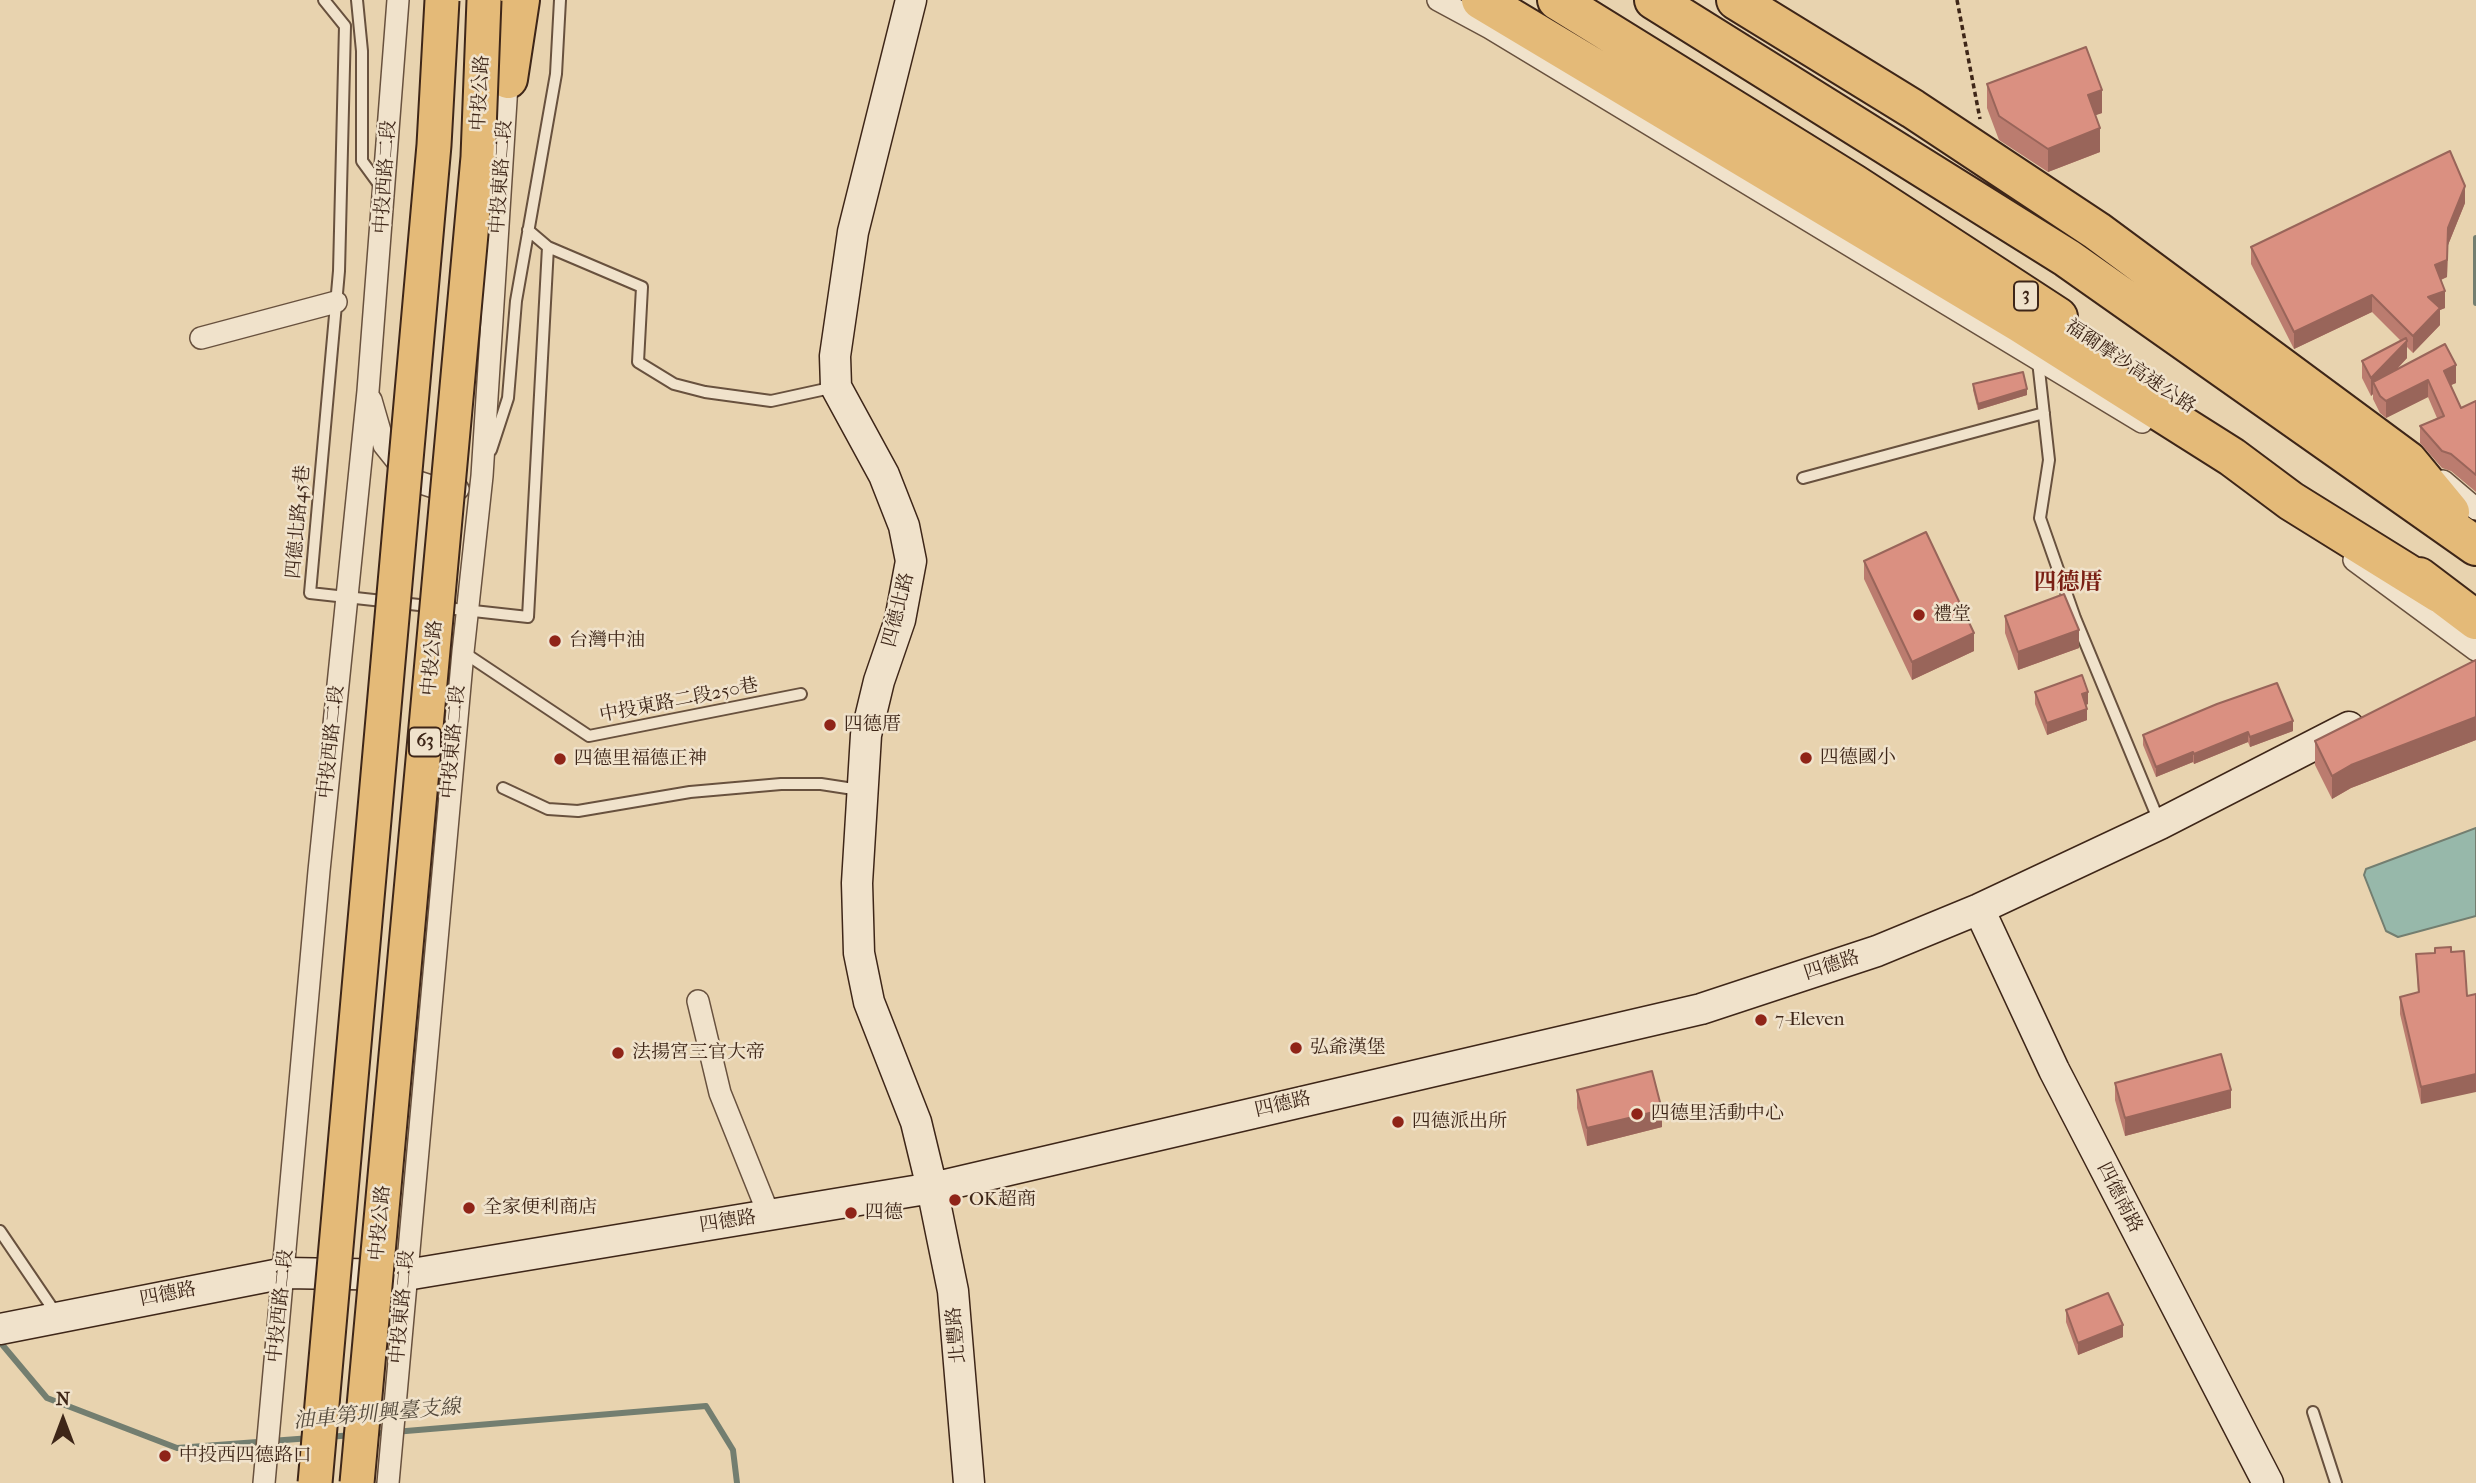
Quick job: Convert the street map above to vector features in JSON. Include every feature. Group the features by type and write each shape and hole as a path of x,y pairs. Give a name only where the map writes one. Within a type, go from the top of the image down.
{"highway":[{"path":"508,79 520,0"},
{"path":"1481,0 2020,323 2232,457 2291,501 2439,593"},
{"name":"福爾摩沙高速公路","path":"1557,0 1854,184 2033,300 2243,444 2476,620"},
{"path":"1654,0 2067,258 2476,545"},
{"path":"1736,0 1913,109 2097,231 2408,461 2476,545"}],"main road":[{"name":"63","path":"315,1483 434,145 442,0"},
{"name":"中投公路","path":"358,1483 478,157 484,0"},
{"name":"四德北路","path":"911,0 853,232 835,356 836,387 884,475 904,526 911,561 900,620 879,681 866,735 858,883 859,953 869,1002 916,1122 932,1188"},
{"name":"四德路","path":"12,1326 57,1315 285,1273 406,1275 932,1188 1701,1009 1877,951 1979,909 2161,824 2379,711"},
{"name":"四德南路","path":"1979,909 2054,1070 2268,1483"},
{"name":"北豐路","path":"932,1188 953,1291 969,1483"}],"street":[{"name":"中投西路二段","path":"264,1483 285,1273 319,871 386,193 398,0"},
{"name":"中投東路二段","path":"388,1483 467,608 482,476 508,79 507,0"},
{"path":"1438,0 1490,28 2278,505 2476,650"},
{"path":"1755,0 1983,138 2408,451 2476,509"},
{"path":"201,338 336,302"},
{"path":"368,391 384,444 412,480 446,491 468,488 482,476"},
{"path":"698,1001 720,1093 769,1215"}],"lane":[{"name":"四德北路45巷","path":"324,0 345,26 336,302 310,593 467,608 528,617 548,247"},
{"path":"358,0 362,51 362,162 386,193"},
{"path":"482,476 508,398 516,301 556,74 560,0"},
{"path":"528,230 548,247 642,287 638,362 674,384 705,392 771,401 836,387"},
{"path":"2038,359 2049,460 2040,518 2075,618 2161,824"},
{"path":"1803,478 2044,413"},
{"name":"中投東路二段250巷","path":"463,652 589,736 801,694"},
{"path":"503,788 548,809 578,811 690,792 781,785 821,784 862,790"},
{"path":"0,1231 57,1315"},
{"path":"2314,1412 2336,1483"}],"path":[{"path":"1957,0 1983,138"}],"shaded area":[{"path":"2476,828 2476,916 2398,937 2386,931 2364,875 2366,869"}],"building":[{"path":"2086,47 2102,90 2088,95 2100,128 2048,149 1999,116 1987,84"},
{"path":"2450,151 2465,186 2448,228 2447,260 2435,265 2445,291 2428,297 2440,308 2413,336 2372,295 2294,332 2251,247"},
{"path":"2406,338 2407,341 2371,378 2362,361"},
{"path":"2445,344 2456,365 2444,371 2461,408 2476,401 2476,475 2451,454 2442,451 2420,426 2444,416 2428,380 2386,401 2380,396 2373,382"},
{"path":"2023,372 2027,389 1978,404 1973,384"},
{"name":"禮堂","path":"1926,532 1974,633 1912,662 1864,561"},
{"path":"2064,594 2079,630 2018,652 2005,616"},
{"path":"2476,660 2476,717 2351,765 2332,776 2315,741"},
{"path":"2082,675 2088,692 2082,694 2087,709 2047,723 2035,692"},
{"path":"2277,683 2293,721 2250,737 2248,732 2156,767 2143,735 2217,704"},
{"path":"2451,947 2451,952 2464,951 2467,996 2476,994 2476,1074 2421,1087 2400,997 2419,992 2416,954 2435,953 2435,948"},
{"path":"2221,1054 2231,1090 2125,1118 2115,1083"},
{"path":"1652,1071 1662,1110 1587,1128 1577,1090"},
{"path":"2108,1293 2123,1325 2078,1343 2066,1310"}],"waterway":[{"path":"2476,238 2476,303"},
{"name":"油車第圳興臺支線","path":"0,1342 47,1398 177,1448 311,1438"},
{"name":"油車第圳興臺支線","path":"370,1434 706,1406 733,1450 737,1483"},
{"name":"油車第圳興臺支線","path":"328,1437 353,1435"}],"place":[{"name":"禮堂","path":"1919,615"},
{"name":"台灣中油","path":"555,641"},
{"name":"四德厝","path":"830,725"},
{"name":"四德國小","path":"1806,758"},
{"name":"四德里福德正神","path":"560,759"},
{"name":"7-Eleven","path":"1761,1020"},
{"name":"弘爺漢堡","path":"1296,1048"},
{"name":"法揚宮三官大帝","path":"618,1053"},
{"name":"四德里活動中心","path":"1637,1114"},
{"name":"四德派出所","path":"1398,1122"},
{"name":"OK超商","path":"955,1200"},
{"name":"全家便利商店","path":"469,1208"},
{"name":"四德","path":"851,1213"},
{"name":"中投西四德路口","path":"165,1456"}],"district":[{"name":"四德厝","path":"2068,583"}]}
